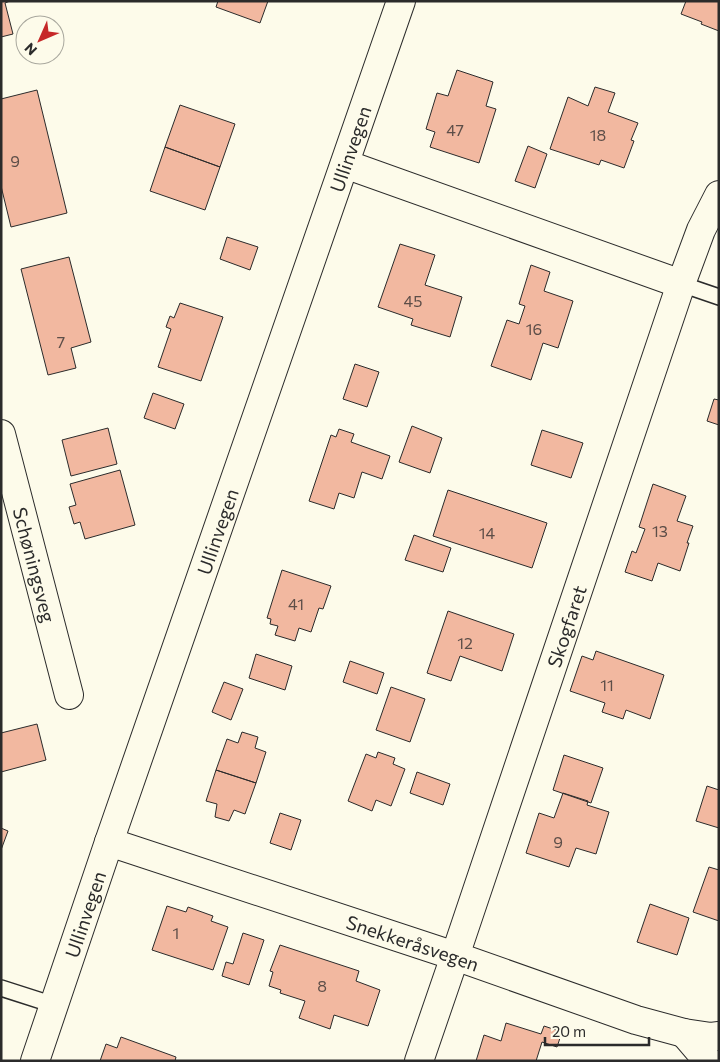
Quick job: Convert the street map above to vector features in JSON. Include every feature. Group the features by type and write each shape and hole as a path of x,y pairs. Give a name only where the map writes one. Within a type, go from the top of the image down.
{"street":[{"name":"Ullinvegen","path":"35,1061 109,842 401,1"},
{"path":"345,164 681,284"},
{"name":"Skogfaret","path":"419,1061 681,284 701,230 719,195"},
{"name":"Schøningsveg","path":"1,434 69,695"},
{"name":"Snekkeråsvegen","path":"109,842 455,956 636,1020 684,1033 711,1037 719,1036"},
{"path":"684,1033 708,1061"}],"lane":[{"path":"681,284 719,297"},
{"path":"1,988 54,1005"}],"building":[{"path":"1,1 10,1 5,3 13,34 1,37"},
{"path":"218,1 268,1 260,23 216,7"},
{"path":"686,1 719,1 719,31 681,14"},
{"path":"457,70 493,82 486,106 496,109 479,163 430,147 435,132 426,129 437,93 448,96"},
{"path":"595,87 615,93 608,112 638,123 631,140 634,141 624,168 601,160 599,165 550,149 568,97 588,106"},
{"path":"37,90 67,213 11,227 1,186 1,99"},
{"path":"180,105 235,124 220,167 165,147"},
{"path":"528,146 547,154 535,188 515,181"},
{"path":"165,147 220,167 205,210 150,191"},
{"path":"227,237 258,247 250,270 220,259"},
{"path":"400,244 435,255 425,285 462,297 450,337 411,325 413,319 378,307"},
{"path":"69,257 91,342 71,348 76,368 48,375 21,269"},
{"path":"531,265 550,272 544,291 573,301 558,348 543,343 531,380 491,366 507,320 519,324 525,306 519,304"},
{"path":"180,303 223,317 201,381 158,367 171,329 166,327 170,316 174,318"},
{"path":"355,364 379,372 367,407 343,399"},
{"path":"153,393 184,404 175,429 144,418"},
{"path":"714,399 719,400 719,425 707,421"},
{"path":"412,426 442,438 430,473 399,462"},
{"path":"108,428 117,464 71,476 62,440"},
{"path":"339,429 354,434 351,442 390,456 382,479 362,472 354,498 339,493 334,509 309,501 331,435 336,437"},
{"path":"542,430 583,443 571,478 531,465"},
{"path":"120,470 135,525 85,539 80,522 74,524 69,507 76,505 70,484"},
{"path":"653,484 686,496 677,521 693,526 680,571 658,563 652,581 625,572 632,551 636,553 645,529 639,527"},
{"path":"448,490 547,523 532,568 433,536"},
{"path":"414,535 451,548 443,572 405,560"},
{"path":"282,570 331,586 323,609 319,608 311,632 299,628 295,641 275,635 278,626 270,624 271,619 267,618"},
{"path":"448,611 514,634 502,671 460,656 451,681 427,673"},
{"path":"596,651 664,675 650,719 626,710 623,719 602,712 605,703 570,691 582,656 593,660"},
{"path":"256,654 292,666 285,690 249,678"},
{"path":"350,661 384,673 377,694 343,682"},
{"path":"224,682 243,689 231,720 212,712"},
{"path":"391,687 425,699 410,742 376,730"},
{"path":"37,724 46,760 1,772 1,733"},
{"path":"242,732 258,737 255,748 266,752 256,783 216,770 227,739 238,743"},
{"path":"378,752 395,758 393,764 405,769 391,806 376,800 372,811 348,801 366,754 376,758"},
{"path":"564,755 603,768 591,803 553,790"},
{"path":"216,770 256,783 245,814 234,810 229,821 215,817 217,804 206,801"},
{"path":"417,772 450,784 443,805 410,793"},
{"path":"707,786 719,790 719,828 696,821"},
{"path":"563,793 588,801 587,805 609,812 596,854 576,848 569,867 526,853 539,813 554,818"},
{"path":"280,813 301,820 291,850 270,843"},
{"path":"1,828 8,831 1,850"},
{"path":"709,867 719,870 719,921 693,912"},
{"path":"650,904 689,918 677,955 637,942"},
{"path":"167,906 186,912 188,907 213,916 211,921 228,927 213,970 152,950"},
{"path":"243,933 264,940 249,985 222,976 226,962 233,964"},
{"path":"280,945 359,971 356,981 380,990 368,1026 334,1015 330,1029 299,1018 305,1001 280,993 281,990 269,986 273,972 270,971"},
{"path":"506,1023 541,1034 544,1026 562,1032 557,1047 542,1042 536,1061 476,1061 484,1035 501,1041"},
{"path":"121,1037 176,1057 175,1061 100,1061 106,1044 117,1048"}]}
